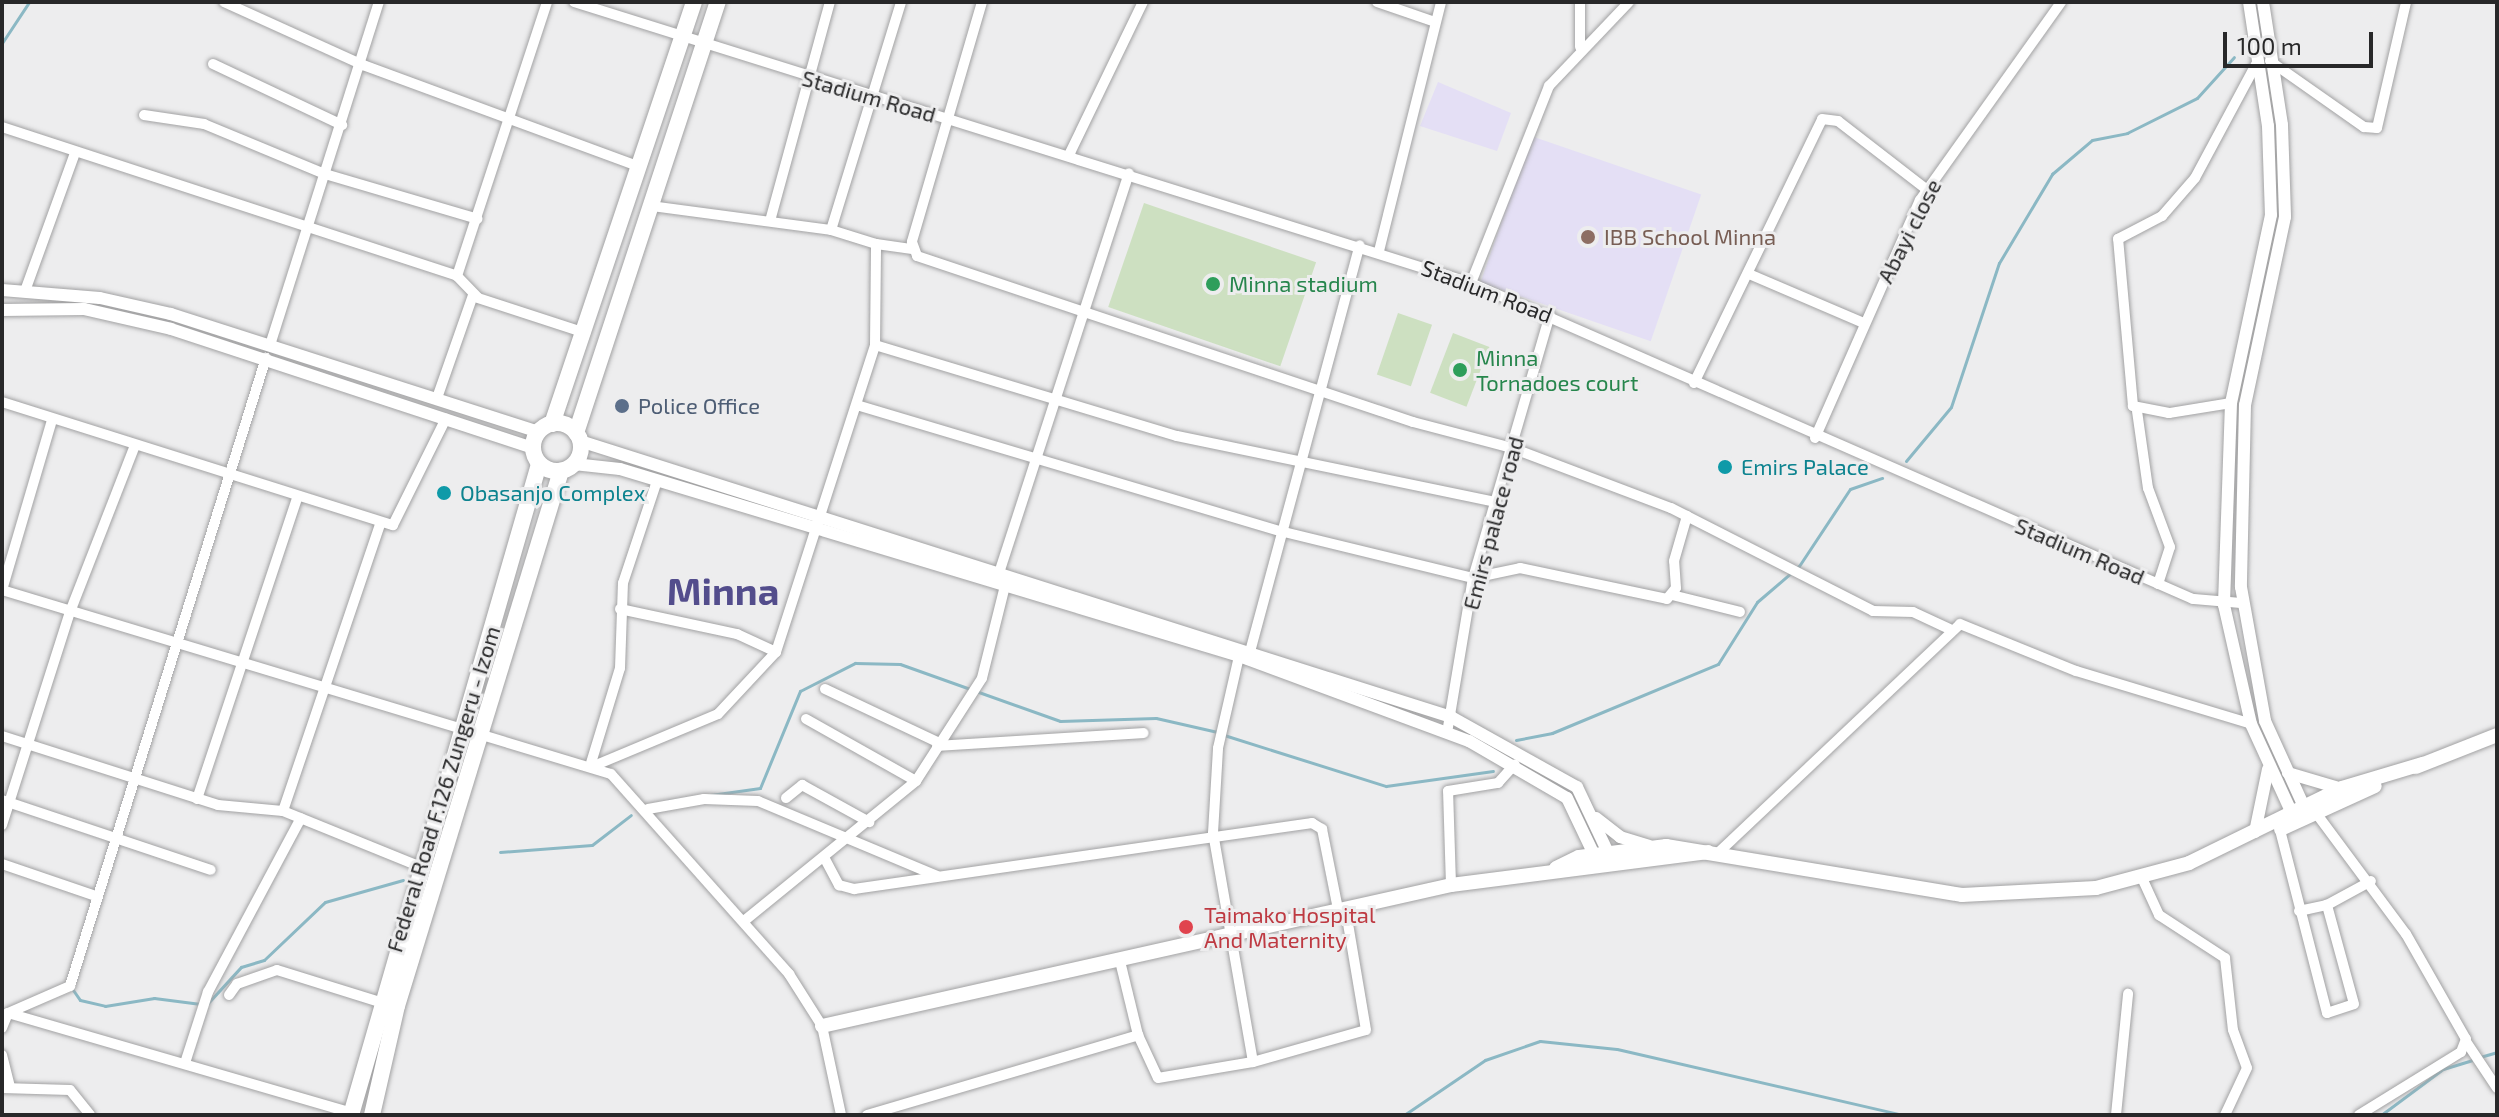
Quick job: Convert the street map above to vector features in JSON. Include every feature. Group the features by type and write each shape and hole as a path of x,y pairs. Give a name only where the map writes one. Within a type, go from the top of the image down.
{"main road":[{"name":"Federal Road F.126 Zungeru - Izom","path":"352,1114 380,1002 541,442 587,333 694,2"},
{"path":"541,442 578,437 718,2"},
{"name":"Federal Road F.126 Zungeru - Izom","path":"372,1115 481,731 578,437"},
{"path":"541,442 568,467"},
{"path":"822,1026 1343,913 1451,885 1604,859 1649,846 1713,852 1962,895 2024,896 2142,878 2497,735"},
{"path":"2250,836 2280,830 2342,788 2422,764"},
{"path":"1604,859 1713,852"}],"street":[{"path":"224,2 363,65 640,167"},
{"path":"271,342 363,65 379,2"},
{"path":"457,276 513,120 547,2"},
{"name":"Stadium Road","path":"574,2 869,97 1360,245 1471,283 1550,315 1815,438 2158,584 2224,605 2242,603"},
{"path":"770,221 830,2"},
{"path":"831,230 869,97 901,2"},
{"path":"913,249 982,2"},
{"path":"1069,155 1143,2"},
{"path":"1377,2 1435,22"},
{"path":"1379,251 1441,2"},
{"path":"1580,2 1580,47"},
{"path":"1471,283 1539,109 1580,47 1629,2"},
{"name":"Abayi close","path":"1815,438 1926,189 2061,2"},
{"path":"2249,2 2271,215 2231,403 2224,605 2251,724 2268,762 2303,814 2371,881 2497,1088"},
{"path":"2263,2 2285,217 2245,405 2242,603 2265,721 2303,814"},
{"path":"2270,61 2364,127 2377,128 2406,2"},
{"path":"213,64 342,125"},
{"path":"2158,584 2170,547 2148,488 2118,239 2162,216 2195,178 2256,64"},
{"path":"144,115 204,124 325,174 478,219"},
{"path":"1694,383 1822,119 1838,121 1926,189"},
{"path":"2,127 74,156 457,276 473,295 587,333"},
{"path":"25,291 74,156"},
{"path":"1000,570 1129,173"},
{"path":"650,206 831,230 876,244 913,249 923,260 1319,386 1413,422 1512,448 1687,516 1873,611 1913,612 1949,629 1966,626 2076,671 2251,724"},
{"path":"594,764 718,714 776,652 860,406 875,345 876,244"},
{"path":"1251,648 1284,532 1319,386 1360,245"},
{"path":"1749,274 1864,323"},
{"path":"2,290 100,298 271,342 437,398 541,442"},
{"path":"437,398 473,295"},
{"path":"2,310 84,309 266,358 446,418 541,442"},
{"name":"Emirs palace road","path":"1447,733 1473,578 1550,315"},
{"path":"875,345 1056,400 1300,464 1496,502"},
{"path":"5,1012 68,989 131,777 266,358"},
{"path":"2,402 134,448 297,499 381,522 398,523 446,418"},
{"path":"2137,411 2231,403"},
{"path":"860,406 1284,532 1473,578 1520,568 1672,595 1740,612"},
{"path":"52,420 2,590 324,689 594,764 648,809 744,921 822,1026 841,1115"},
{"path":"578,437 1251,648 1451,717 1555,771 1582,792 1594,816 1604,859"},
{"path":"2,825 6,801 70,612 134,448"},
{"path":"568,467 657,481 1004,590 1239,656 1447,733 1515,764 1567,798 1604,859"},
{"path":"594,764 615,695 620,609 657,481"},
{"path":"197,799 246,666 297,499"},
{"path":"1672,595 1687,516"},
{"path":"283,811 381,522"},
{"path":"744,921 825,859 916,781 982,678 1004,590"},
{"path":"620,609 737,634 776,652"},
{"path":"1713,852 1900,686 1949,629"},
{"path":"1239,656 1218,748 1213,833 1253,1062"},
{"path":"825,689 938,745 1144,733"},
{"path":"806,719 916,781"},
{"path":"2,736 197,799 283,811 421,867"},
{"path":"2250,836 2268,762"},
{"path":"1451,885 1448,791 1498,783 1515,764"},
{"path":"2288,773 2315,787 2342,788"},
{"path":"786,798 802,785 869,822"},
{"path":"648,809 704,799 758,801 937,876"},
{"path":"6,801 211,870"},
{"path":"1594,816 1620,837 1649,846"},
{"path":"185,1063 205,999 301,818"},
{"path":"825,859 839,885 854,889 1213,833 1317,825 1343,913 1366,1030 1253,1062 1158,1078 1138,1035 1120,961"},
{"path":"2280,830 2299,911 2331,1013 2354,1004 2327,905"},
{"path":"2,864 96,896"},
{"path":"2142,878 2159,915 2225,958 2233,1030 2247,1068 2225,1115"},
{"path":"2299,911 2327,905 2371,881"},
{"path":"229,995 237,984 277,970 380,1002"},
{"path":"2116,1115 2128,994"},
{"path":"2,1028 5,1012"},
{"path":"5,1012 352,1114"},
{"path":"867,1115 1138,1035"},
{"path":"2359,1115 2469,1046"},
{"path":"2,1055 6,1088 70,1090 90,1115"}],"shaded area":[{"path":"1438,82 1511,113 1497,151 1420,126"},
{"name":"IBB School Minna","path":"1531,136 1701,195 1651,341 1481,283"}],"green space":[{"name":"Minna stadium","path":"1144,203 1316,262 1280,366 1108,307"},
{"name":"Minna Tornadoes court","path":"1398,313 1432,325 1411,386 1377,374"},
{"name":"Minna Tornadoes court","path":"1453,333 1489,347 1466,407 1430,393"}],"waterway":[{"path":"2,43 29,2"},
{"path":"1906,461 1951,407 1999,263 2052,174 2092,140 2127,133 2197,98 2234,57"},
{"path":"1516,740 1552,733 1718,664 1757,602 1799,566 1850,489 1882,478"},
{"path":"668,801 760,788 800,691 855,663 900,664 1060,721 1156,718 1217,732"},
{"path":"1224,735 1386,786 1493,771"},
{"path":"500,852 592,845 631,815"},
{"path":"208,1003 241,967 264,960 325,902 403,880"},
{"path":"73,990 80,1000 105,1006 154,998 201,1004"},
{"path":"1404,1115 1485,1060 1540,1041 1617,1049 1902,1115"},
{"path":"2480,1057 2497,1052"},
{"path":"2381,1115 2443,1069 2472,1060"}],"place":[{"name":"IBB School Minna","path":"1588,237"},
{"name":"Minna stadium","path":"1213,284"},
{"name":"Minna Tornadoes court","path":"1460,370"},
{"name":"Police Office","path":"622,406"},
{"name":"Emirs Palace","path":"1725,467"},
{"name":"Obasanjo Complex","path":"444,493"},
{"name":"Taimako Hospital And Maternity","path":"1186,927"}],"district":[{"name":"Minna","path":"723,591"}]}
